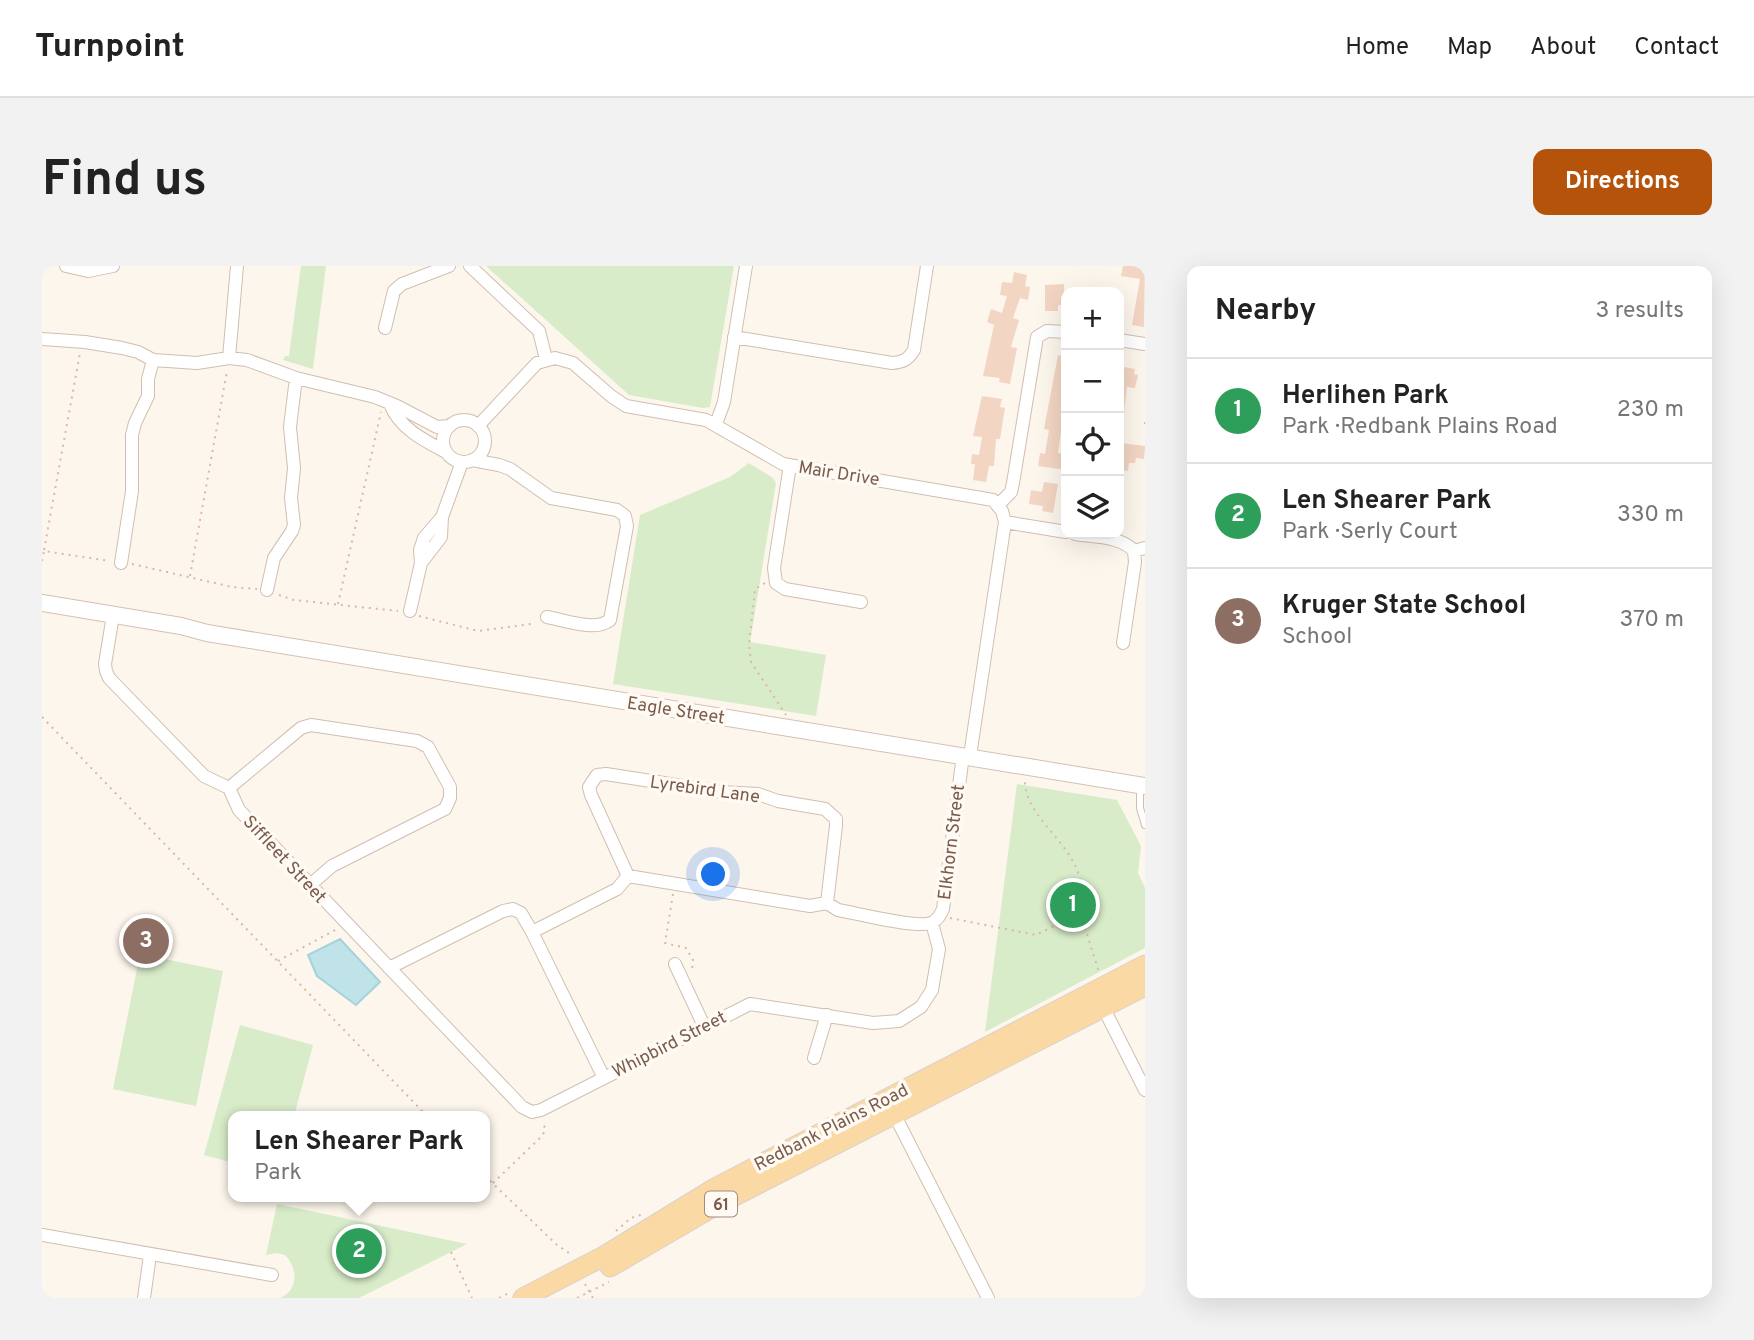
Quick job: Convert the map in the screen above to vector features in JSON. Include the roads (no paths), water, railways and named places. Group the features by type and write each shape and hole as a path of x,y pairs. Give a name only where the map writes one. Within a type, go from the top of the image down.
{"main road":[{"name":"Redbank Plains Road","path":"551,1298 589,1290 713,1208 1145,965"},
{"name":"Redbank Plains Road","path":"516,1295 604,1256 715,1188 1145,986"}],"street":[{"path":"66,266 88,271 113,266"},
{"path":"229,358 237,266"},
{"path":"385,328 394,291 402,284 449,266"},
{"path":"470,266 531,322 538,331 546,359 530,369 478,426"},
{"path":"716,424 724,402 746,266"},
{"path":"734,337 892,363 901,362 909,359 914,350 927,266"},
{"path":"966,756 1005,522 998,505 1011,492 1037,337 1046,331 1061,332"},
{"path":"42,339 122,348 153,360 197,363 229,358 247,360 296,378 387,402 437,427 464,421 478,426 483,434 482,451 467,461 442,517 424,537 410,611"},
{"path":"1124,341 1145,344"},
{"name":"Mair Drive","path":"546,359 564,359 573,363 626,406 706,420 770,458 790,465 984,497 998,505"},
{"path":"121,563 132,491 132,435 148,396 148,379 153,360"},
{"path":"267,590 274,558 294,525 291,498 294,458 290,427 296,378"},
{"path":"387,402 404,425 453,459 499,465 516,473 551,498 622,513 627,521 610,620 606,624 595,626 547,617"},
{"path":"446,452 443,438 450,426"},
{"path":"484,442 499,465"},
{"path":"790,465 774,578 780,587 785,589 861,602"},
{"path":"1005,522 1061,531"},
{"path":"1107,539 1120,541 1140,550 1135,562 1123,643"},
{"name":"Eagle Street","path":"42,603 112,620"},
{"name":"Eagle Street","path":"42,612 207,633 1142,785"},
{"path":"112,620 106,664 109,678 204,776 229,788 301,728 311,725 417,741 428,747 450,788 450,798 445,809 332,866 310,886"},
{"name":"Elkhorn Street","path":"628,876 810,906 827,903 838,910 918,925 932,923 943,909 966,756"},
{"name":"Lyrebird Lane","path":"628,876 591,795 589,787 597,775 606,774 721,792 748,793 825,809 836,819 827,903"},
{"name":"Siffleet Street","path":"229,788 239,810 389,968"},
{"path":"532,932 617,888 628,876"},
{"path":"389,968 503,911 513,909 521,913 604,1078"},
{"name":"Whipbird Street","path":"389,968 522,1107 531,1112 541,1110 750,1004 886,1024 899,1021 922,1007 932,990 939,949 932,923"},
{"path":"675,964 704,1026"},
{"path":"1103,1007 1145,1090"},
{"path":"814,1058 827,1015"},
{"path":"890,1107 988,1298"},
{"path":"42,1235 272,1275"},
{"path":"144,1298 150,1255"}],"lane":[{"path":"1142,785 1140,808 1145,825"}],"water":[{"path":"340,939 380,982 356,1005 317,976 308,955"}],"place":[{"name":"Herlihen Park","path":"1073,905"},
{"name":"Kruger State School","path":"146,941"},
{"name":"Len Shearer Park","path":"359,1251"}]}
